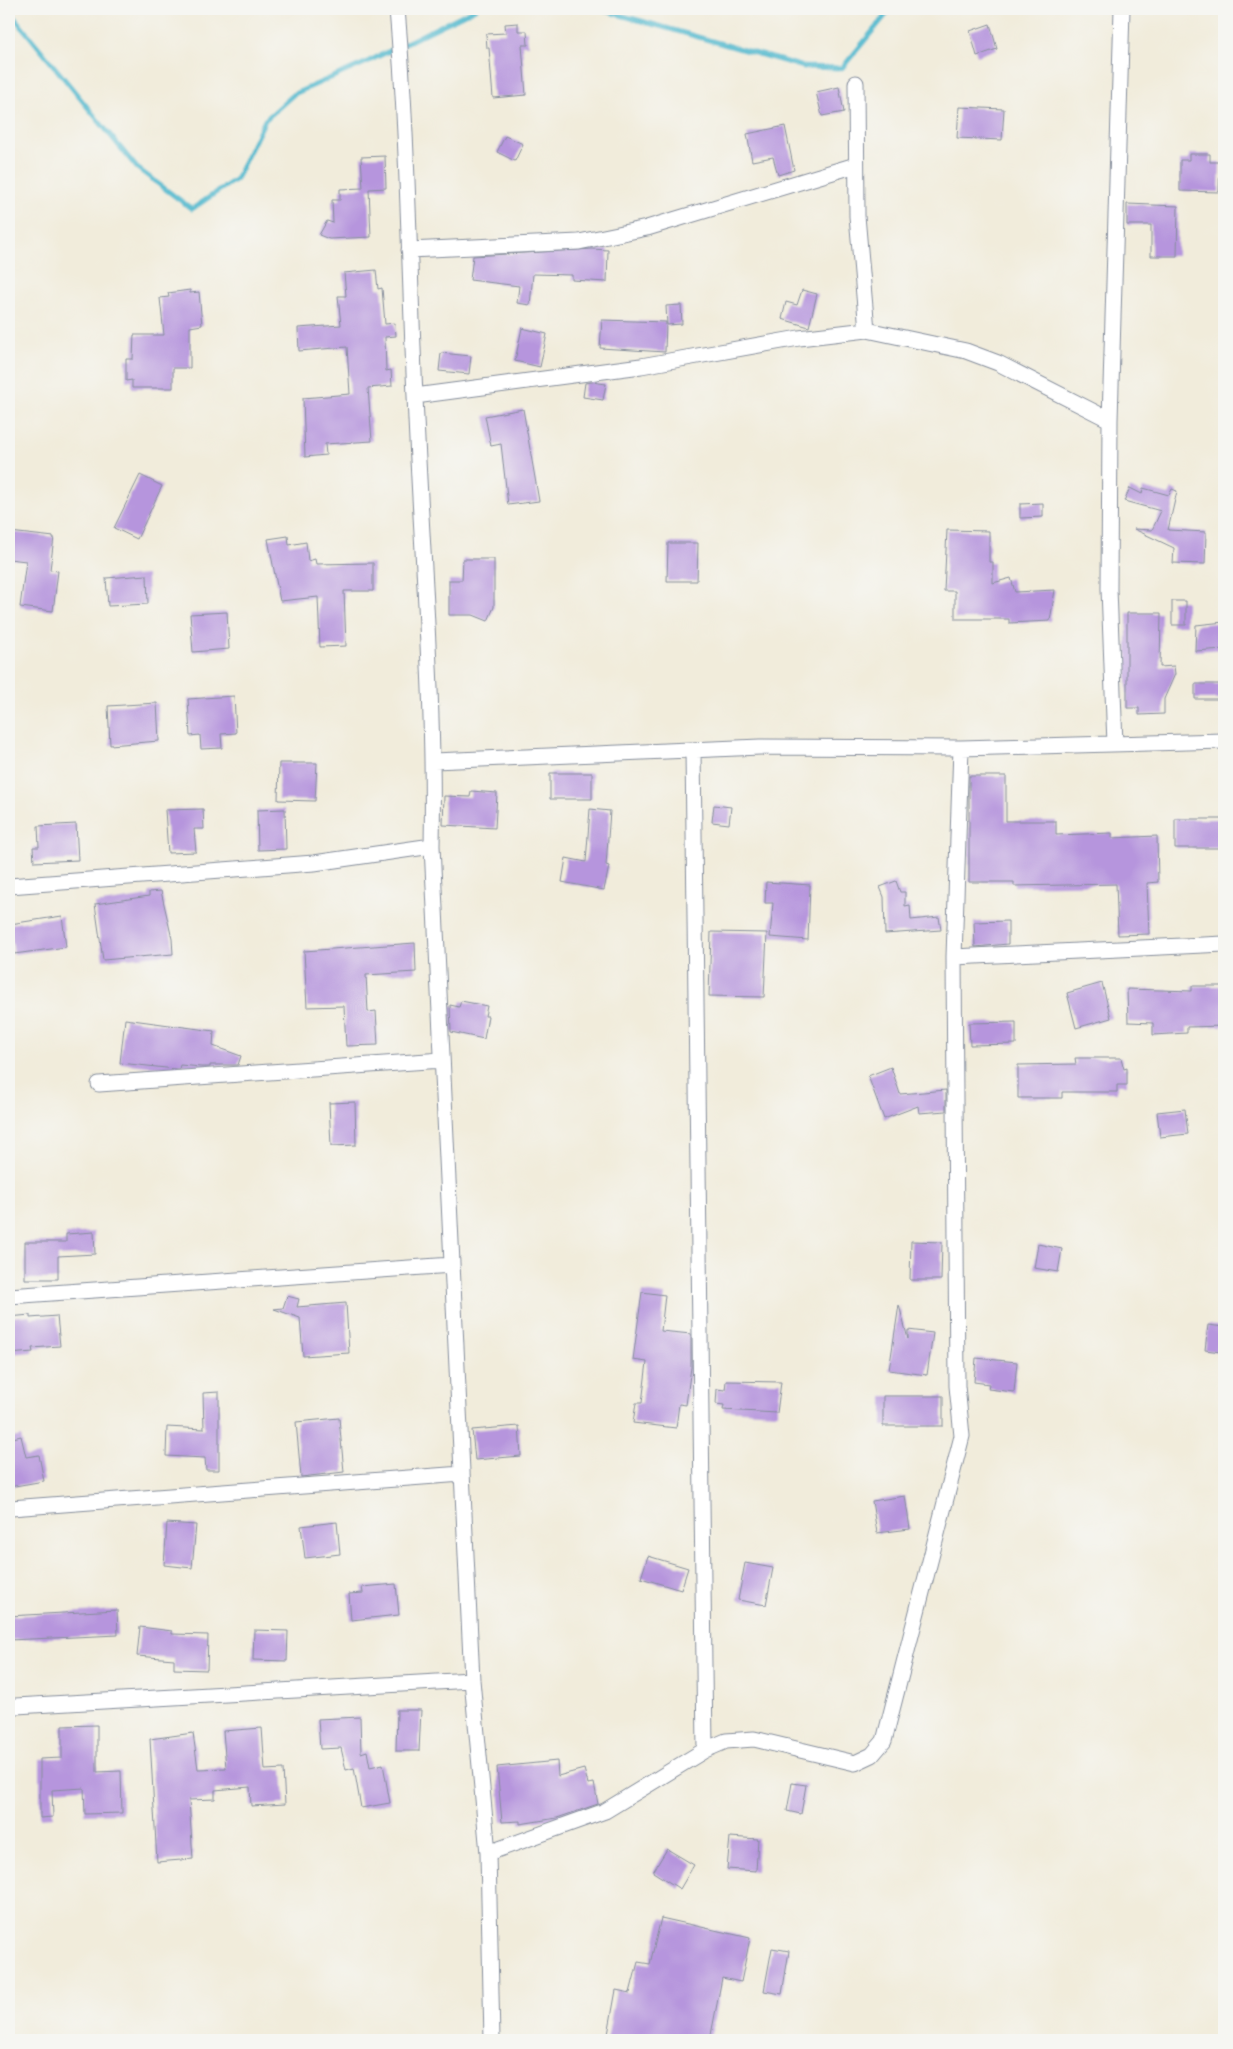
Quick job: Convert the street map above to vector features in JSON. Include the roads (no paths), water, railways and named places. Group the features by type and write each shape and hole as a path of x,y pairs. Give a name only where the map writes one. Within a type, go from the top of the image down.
{"street":[{"path":"397,9 434,761 432,846 472,1680 488,1853 492,2040"},
{"path":"1115,744 1109,589 1110,420 1122,9"},
{"path":"856,83 859,254 867,330"},
{"path":"409,250 579,242 647,228 856,164"},
{"path":"415,396 641,366 799,338 867,330 966,350 998,363 1110,420"},
{"path":"434,761 760,747 961,748 1224,741"},
{"path":"488,1853 605,1811 705,1750 726,1741 754,1739 855,1763 872,1755 884,1741 962,1436 957,1386 954,957 961,748"},
{"path":"693,750 705,1750"},
{"path":"9,886 314,863 432,846"},
{"path":"954,957 1224,944"},
{"path":"99,1084 442,1060"},
{"path":"9,1296 452,1265"},
{"path":"12,1508 462,1474"},
{"path":"16,1706 472,1680"}],"waterway":[{"path":"9,11 137,168 192,209 236,179 265,120 294,94 365,63 475,9"},
{"path":"599,9 804,67 842,68 891,9"}]}
